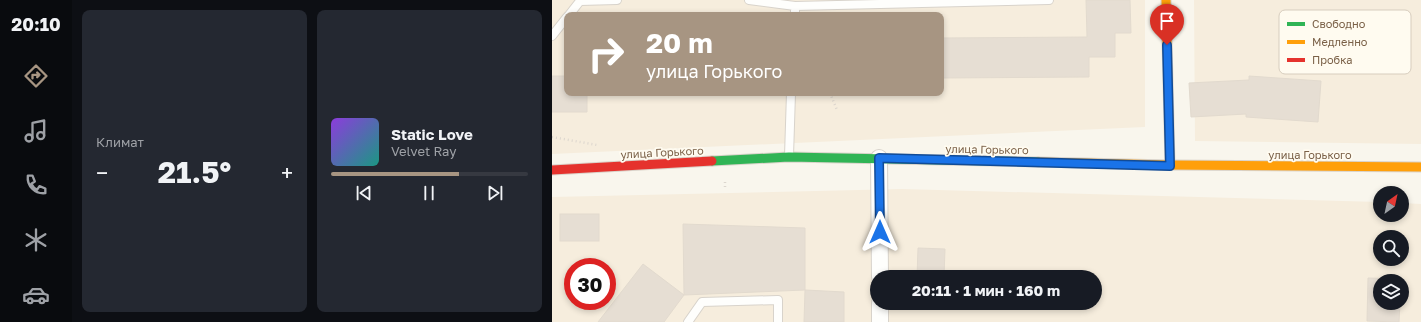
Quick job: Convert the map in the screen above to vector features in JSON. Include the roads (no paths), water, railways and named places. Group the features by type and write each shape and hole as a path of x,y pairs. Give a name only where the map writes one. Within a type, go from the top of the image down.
{"main road":[{"path":"1166,0 1170,166"},
{"name":"улица Горького","path":"552,170 789,157 1170,166 1421,167"}],"street":[{"path":"879,158 880,270"},
{"path":"880,310 880,322"}],"lane":[{"path":"571,12 580,1 617,0"},
{"path":"749,0 771,1 795,6 1049,0"},
{"path":"795,6 795,12"},
{"path":"552,36 564,21"},
{"path":"789,157 791,96"},
{"path":"688,322 702,302 778,300 778,322"}]}
